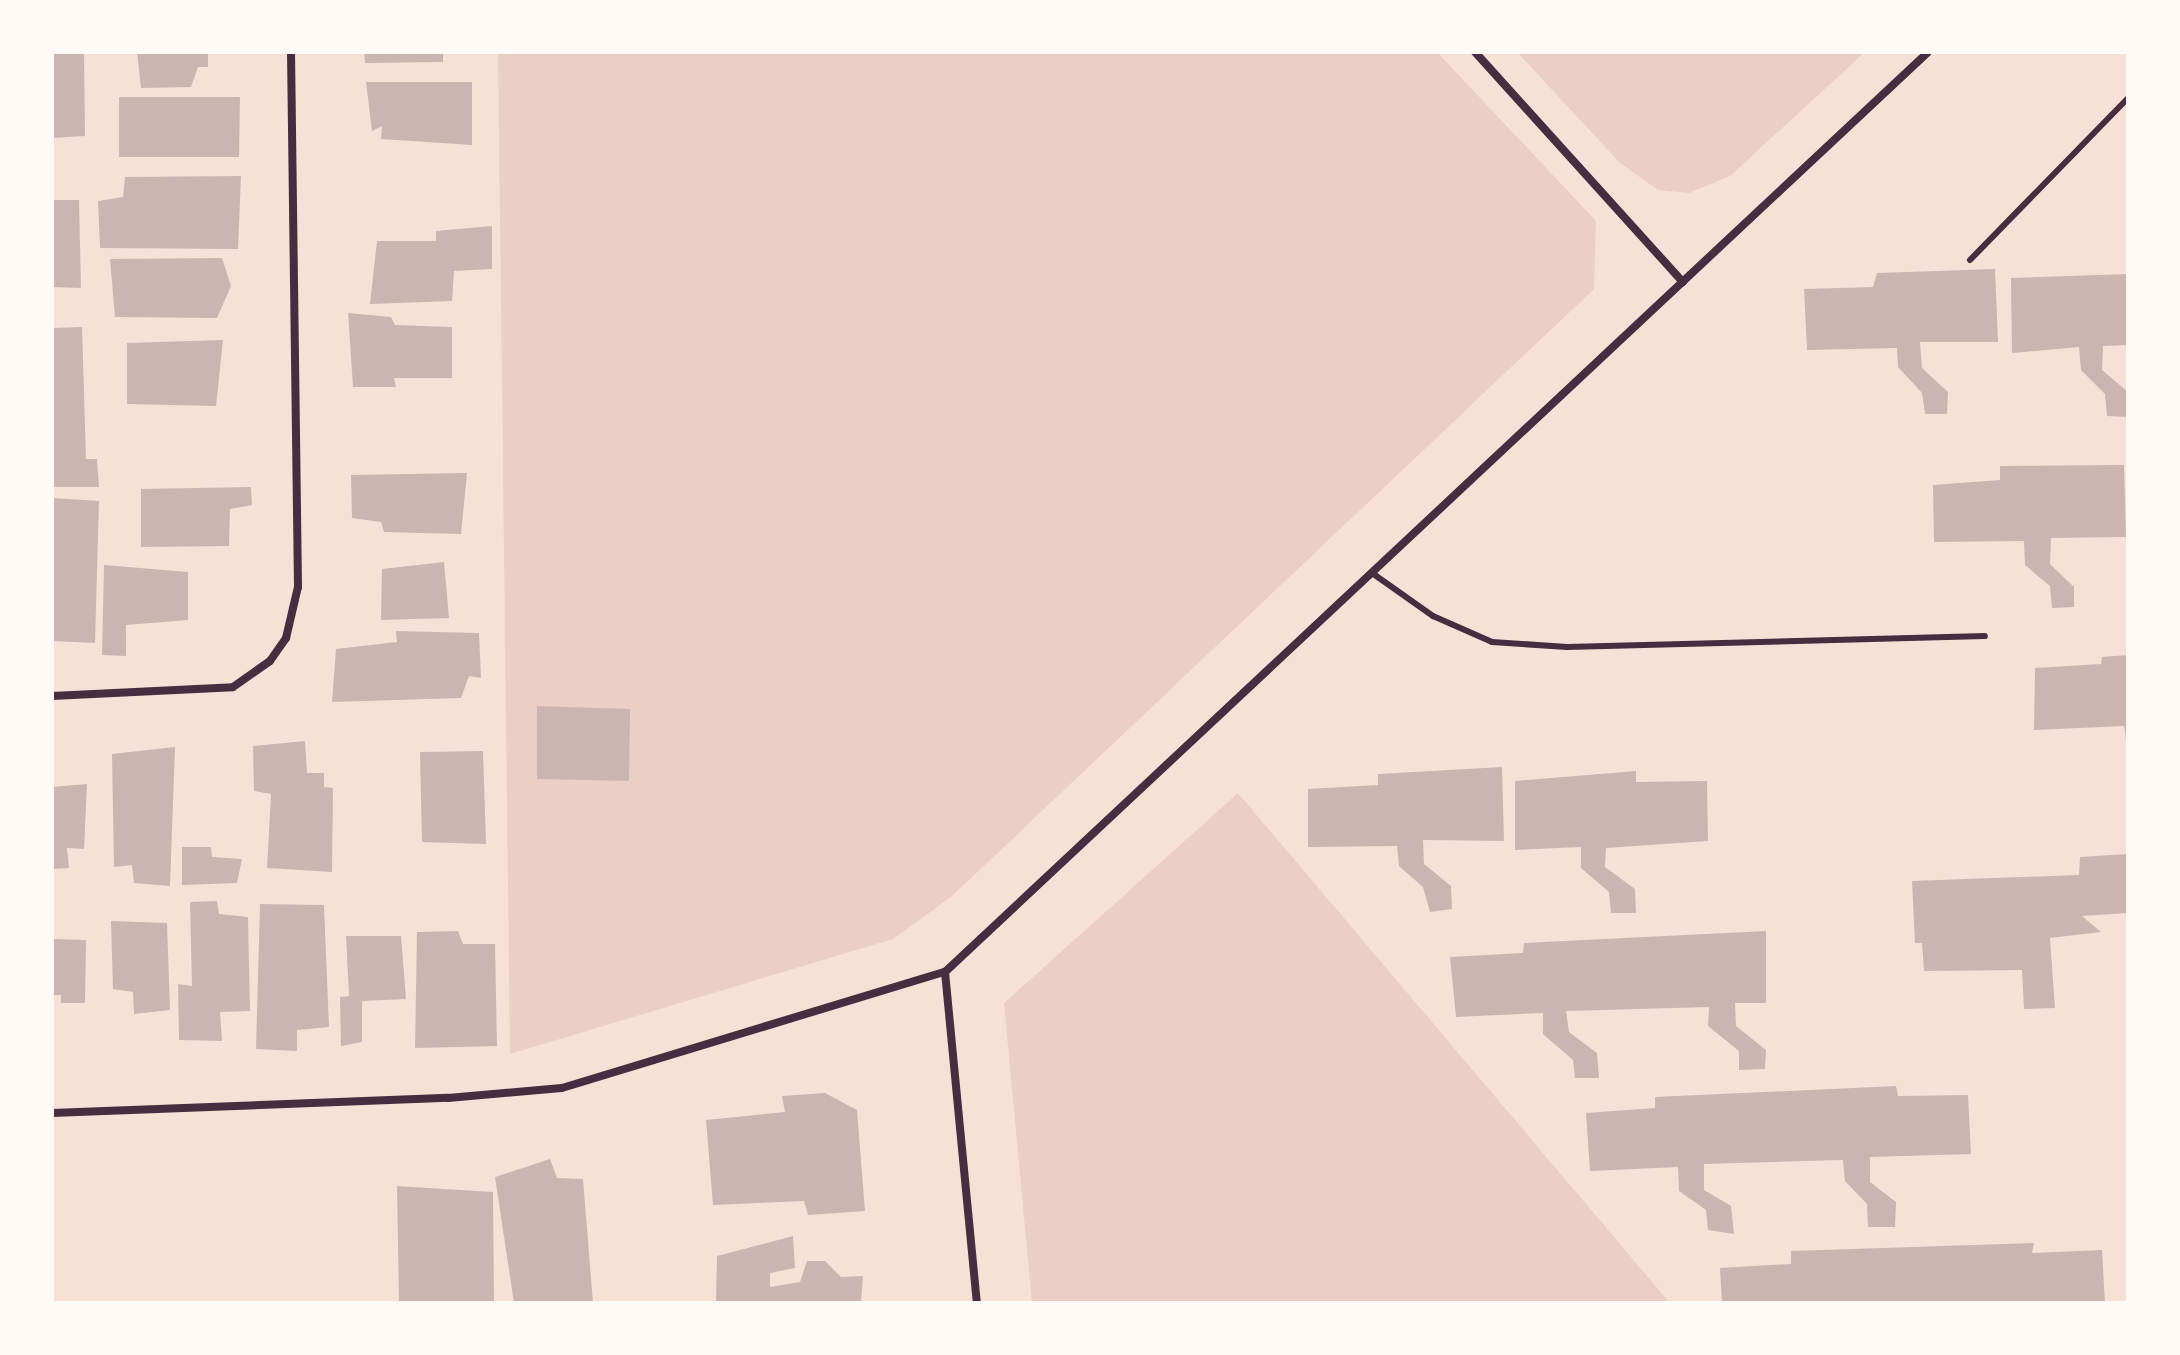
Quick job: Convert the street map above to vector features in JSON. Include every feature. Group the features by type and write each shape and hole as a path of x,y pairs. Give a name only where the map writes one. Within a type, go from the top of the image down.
{"street":[{"path":"52,696 233,687 270,661 286,638 298,587 291,52"},
{"path":"1475,52 1683,282"},
{"path":"52,1113 448,1098 562,1088 945,972 1928,52"},
{"path":"945,972 977,1303"}],"lane":[{"path":"1970,260 2128,98"},
{"path":"1372,573 1433,616 1492,642 1567,647 1985,636"}],"shaded area":[{"path":"498,52 1437,52 1596,221 1594,289 951,897 893,939 510,1054"},
{"path":"1517,52 1865,52 1730,176 1689,193 1658,190 1620,163"},
{"path":"1238,793 1670,1303 1032,1303 1004,1003"}],"building":[{"path":"52,52 84,52 85,136 52,138"},
{"path":"137,52 208,52 208,67 198,67 191,87 141,88"},
{"path":"364,52 443,52 443,62 365,63"},
{"path":"366,82 472,82 472,145 381,139 382,126 372,131"},
{"path":"119,97 240,97 239,157 119,157"},
{"path":"241,176 238,249 100,248 98,201 123,197 125,177"},
{"path":"52,200 79,200 81,288 52,287"},
{"path":"492,226 492,269 454,271 452,301 370,304 377,241 436,241 436,231"},
{"path":"222,258 231,286 217,318 115,317 110,259"},
{"path":"1995,269 1998,342 1920,342 1922,368 1948,392 1947,414 1925,414 1922,393 1898,367 1897,348 1807,350 1804,289 1873,287 1877,273"},
{"path":"2128,274 2128,345 2103,346 2102,370 2128,392 2128,417 2107,416 2105,394 2081,370 2079,347 2012,353 2011,278"},
{"path":"348,313 391,317 395,325 452,327 452,378 394,378 396,387 353,387"},
{"path":"82,327 86,459 97,459 99,487 52,487 52,328"},
{"path":"223,340 216,406 127,404 127,343"},
{"path":"2124,465 2126,537 2051,538 2050,564 2074,587 2074,607 2052,608 2050,586 2025,565 2024,541 1934,542 1933,485 2000,480 2000,466"},
{"path":"467,473 461,534 384,532 381,522 352,518 351,475"},
{"path":"251,487 252,505 230,509 229,546 141,547 141,489"},
{"path":"53,498 99,501 95,643 52,641"},
{"path":"444,562 449,618 381,620 382,569"},
{"path":"104,565 188,572 188,620 126,625 126,656 102,655"},
{"path":"396,631 479,633 481,678 469,676 461,698 332,702 336,649 397,642"},
{"path":"2128,655 2128,753 2124,726 2034,730 2035,668 2101,664 2102,657"},
{"path":"537,706 630,709 629,781 537,779"},
{"path":"305,741 307,773 324,773 324,787 333,788 332,872 267,868 271,794 254,791 253,746"},
{"path":"175,747 170,886 134,883 132,865 114,867 112,754"},
{"path":"483,751 486,844 422,842 420,752"},
{"path":"1502,767 1504,841 1423,840 1424,864 1451,886 1452,909 1430,912 1423,887 1399,866 1397,846 1308,847 1308,789 1378,785 1378,774"},
{"path":"1636,771 1636,782 1707,781 1708,841 1606,848 1605,867 1635,889 1636,913 1611,913 1609,892 1581,868 1581,847 1515,850 1515,781"},
{"path":"87,784 84,849 67,848 69,868 52,869 52,787"},
{"path":"182,847 211,847 212,857 242,859 237,883 182,885"},
{"path":"2128,854 2128,913 2082,916 2101,932 2050,938 2055,1008 2024,1009 2022,970 1924,971 1922,943 1915,943 1912,881 2079,875 2080,857"},
{"path":"217,901 219,914 248,917 250,1011 220,1012 222,1041 179,1040 178,984 192,986 190,902"},
{"path":"260,904 324,905 329,1027 297,1030 297,1051 256,1049"},
{"path":"111,921 167,923 170,1010 134,1014 133,992 113,989"},
{"path":"458,931 463,944 495,944 497,1046 415,1048 417,932"},
{"path":"1766,931 1766,1003 1735,1003 1736,1026 1766,1050 1765,1069 1739,1070 1739,1051 1708,1026 1709,1007 1566,1011 1569,1032 1597,1053 1599,1078 1575,1078 1573,1060 1543,1034 1543,1013 1456,1017 1450,957 1523,953 1524,943"},
{"path":"346,936 401,936 406,999 362,1001 362,1042 341,1046 340,997 349,996"},
{"path":"52,939 86,940 85,1003 61,1003 61,995 52,995"},
{"path":"1896,1086 1898,1096 1968,1095 1971,1154 1870,1157 1870,1182 1896,1202 1895,1227 1868,1227 1867,1204 1845,1181 1843,1160 1704,1164 1704,1190 1731,1206 1734,1234 1708,1230 1706,1210 1679,1191 1678,1167 1590,1171 1586,1113 1655,1108 1655,1097"},
{"path":"825,1093 857,1110 865,1211 808,1215 804,1201 713,1205 706,1120 785,1112 782,1096"},
{"path":"550,1159 557,1178 583,1179 593,1303 514,1303 495,1177"},
{"path":"397,1186 493,1192 494,1303 399,1303"},
{"path":"793,1236 795,1268 770,1273 770,1287 800,1282 807,1261 825,1261 841,1277 863,1276 861,1303 716,1303 717,1256"},
{"path":"2034,1243 2032,1253 2102,1250 2105,1303 1722,1303 1720,1268 1791,1264 1791,1251"}]}
